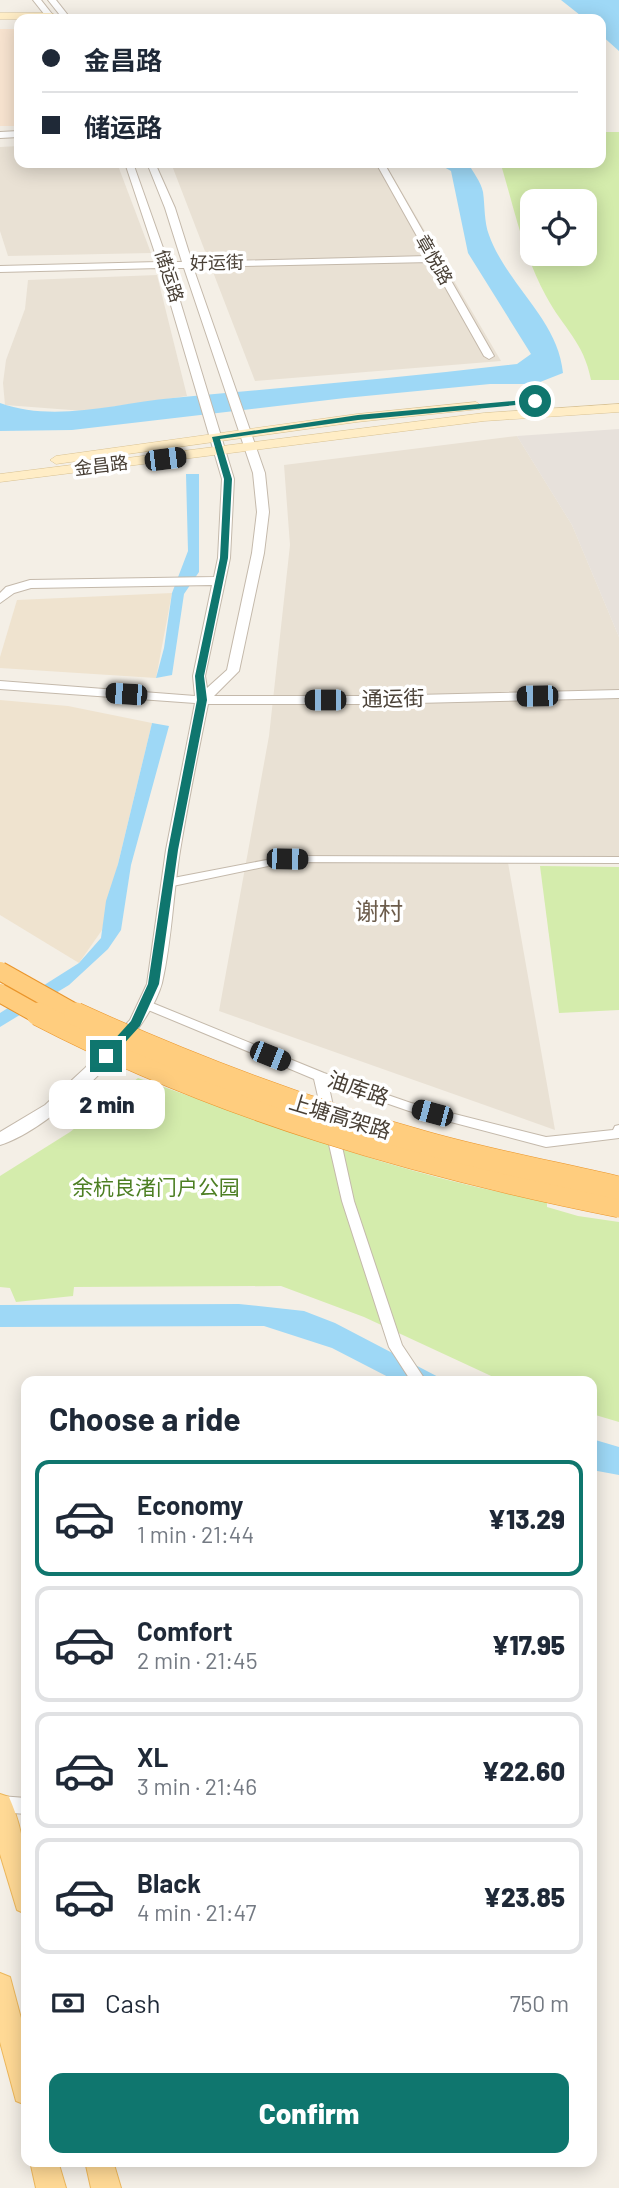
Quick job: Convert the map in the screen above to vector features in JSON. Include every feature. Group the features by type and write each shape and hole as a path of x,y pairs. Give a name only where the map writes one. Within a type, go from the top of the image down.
{"highway":[{"name":"上塘高架路","path":"0,971 76,1015 158,1051 285,1100 428,1144 619,1188"},
{"name":"上塘高架路","path":"0,993 43,1018 169,1076 278,1118 414,1160 557,1195 619,1206"}],"main road":[{"name":"金昌路","path":"0,466 216,437 247,440 619,397"},
{"name":"金昌路","path":"482,411 619,408"},
{"name":"金昌路","path":"0,478 220,452 247,440"},
{"path":"0,1805 21,1883"},
{"path":"0,1987 21,2071"},
{"path":"46,2167 51,2188"},
{"path":"101,2167 106,2188"}],"street":[{"path":"37,0 48,14"},
{"name":"储运路","path":"131,168 181,315 200,392 228,479 224,558 199,676 202,700"},
{"name":"储运路","path":"153,168 170,208 259,473 263,512 258,553 233,671 202,700"},
{"name":"章悦路","path":"383,168 489,356"},
{"name":"好运街","path":"0,266 432,257"},
{"path":"0,599 10,590 30,584 219,581"},
{"name":"通运街","path":"0,685 202,700 374,700 619,694"},
{"path":"0,1139 51,1109 91,1072 136,1023 145,1004 154,984 168,883 202,700"},
{"path":"168,883 287,859 619,860"},
{"name":"油库路","path":"145,1004 320,1076 410,1107 547,1142 618,1134 619,1129"},
{"path":"320,1076 348,1202 396,1347 416,1376"},
{"path":"0,1805 21,1806"}],"shaded area":[{"path":"0,29 14,29 14,126 0,126"},
{"path":"14,146 14,168 119,168 151,253 8,256 0,231 0,147"},
{"path":"173,168 388,168 501,361 255,381"},
{"path":"157,275 187,396 84,411 5,405 3,383 6,360 25,309 28,280"},
{"path":"619,429 619,637 572,525 517,436"},
{"path":"517,436 572,525 619,637 619,860 507,857 555,1130 219,1011 269,736 290,545 284,465"},
{"path":"172,593 156,678 0,668 0,657 17,600"},
{"path":"0,700 68,706 152,723 102,930 79,963 0,915"}],"green space":[{"path":"606,132 619,132 619,380 591,380 578,345 538,281 532,266 597,266 597,189 520,189 520,231 502,168 606,168"},
{"path":"540,866 619,867 619,1010 559,1013"},
{"name":"余杭良渚门户公园","path":"138,1078 391,1164 442,1179 547,1201 547,1207 578,1216 619,1222 619,1422 597,1415 597,1376 491,1376 364,1317 281,1286 74,1287 73,1296 16,1302 10,1288 0,1287 0,1176 70,1132"}],"water":[{"path":"561,0 619,0 619,51 606,39 606,14 579,14"},
{"path":"446,168 471,168 477,177 483,192 489,235 507,270 552,336 563,373 535,384 490,384 345,398 72,430 0,431 0,403 21,409 64,412 173,398 517,364 531,354 468,253 451,171"},
{"path":"186,474 199,474 199,572 184,594 172,675 156,678 164,648 172,593 188,551"},
{"path":"152,723 169,726 131,865 121,930 108,949 69,985 0,1027 0,1013 79,963 101,938 106,901 118,864"},
{"path":"239,1304 304,1311 335,1323 436,1376 386,1376 332,1348 264,1326 0,1327 0,1305"},
{"path":"597,1440 619,1447 619,1475 597,1471"}],"district":[{"name":"谢村","path":"379,912"}],"route":[{"path":"106,1056 136,1023 154,984 173,850 202,700 199,676 224,558 228,479 216,437 358,418 535,401"}]}
